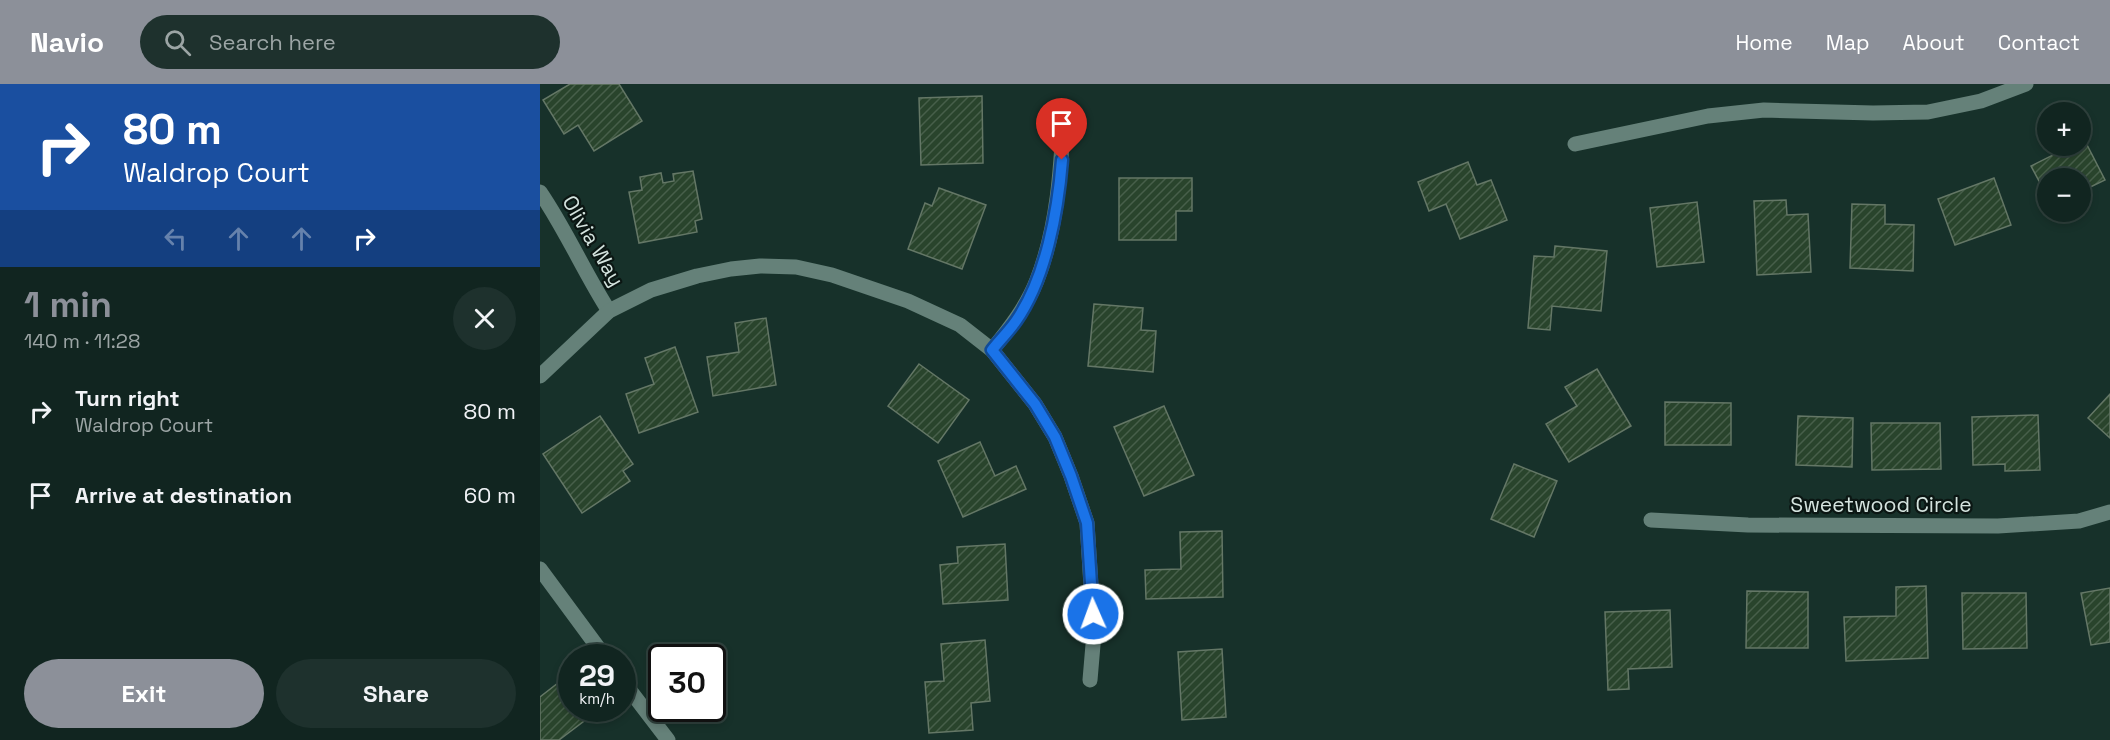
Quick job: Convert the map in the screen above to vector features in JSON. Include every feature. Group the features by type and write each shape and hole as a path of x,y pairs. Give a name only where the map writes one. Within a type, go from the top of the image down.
{"street":[{"path":"1575,144 1708,116 1764,110 1928,112 1981,101 2026,84"},
{"path":"992,350 1017,319 1037,281 1059,196 1064,111"},
{"name":"Olivia Way","path":"540,192 552,209 590,281 609,311"},
{"path":"540,376 609,311 651,290 697,276 731,269 760,266 796,267 832,275 908,301 960,325 992,350 1035,404 1055,437 1071,476 1087,523 1094,633 1090,680"},
{"name":"Sweetwood Circle","path":"1651,520 1748,525 1998,526 2079,521 2110,512"},
{"path":"540,569 595,644"},
{"path":"636,698 668,740"}],"building":[{"path":"570,84 619,84 642,121 594,151 578,125 564,134 543,100"},
{"path":"982,96 983,163 921,165 919,98"},
{"path":"2091,153 2105,180 2091,187 2091,168 2037,168 2037,177 2031,166 2051,156 2091,156"},
{"path":"1468,162 1477,185 1491,180 1507,220 1460,239 1446,204 1429,211 1418,182"},
{"path":"693,171 702,219 695,221 697,232 639,243 629,192 642,190 640,177 661,173 663,183 674,181 673,174"},
{"path":"1119,178 1192,178 1192,211 1176,211 1176,240 1119,240"},
{"path":"1994,178 2011,225 1955,245 1938,199"},
{"path":"939,188 986,205 962,269 908,249 925,203 932,206"},
{"path":"1786,200 1787,215 1808,214 1811,272 1757,275 1754,201"},
{"path":"1697,202 1704,262 1657,267 1650,208"},
{"path":"1852,204 1885,205 1885,224 1914,225 1913,271 1850,268"},
{"path":"1555,246 1607,251 1601,311 1552,306 1550,330 1528,328 1534,256 1554,257"},
{"path":"1094,304 1143,308 1141,330 1156,331 1153,372 1088,366"},
{"path":"766,318 776,385 713,396 707,357 739,352 735,323"},
{"path":"675,347 698,412 639,433 626,394 654,384 645,358"},
{"path":"919,364 969,400 938,443 888,406"},
{"path":"1597,369 1631,426 1569,462 1546,424 1577,406 1565,387"},
{"path":"2110,394 2110,438 2088,418"},
{"path":"1665,402 1731,403 1731,445 1665,445"},
{"path":"1164,406 1194,475 1144,496 1114,427"},
{"path":"2038,415 2040,470 2005,471 2005,464 1973,465 1972,417"},
{"path":"600,416 633,464 623,471 630,481 582,513 543,454"},
{"path":"1798,416 1853,418 1852,467 1796,465"},
{"path":"1871,423 1940,423 1941,469 1872,470"},
{"path":"980,442 995,476 1016,466 1026,489 963,517 938,461"},
{"path":"1514,464 1557,481 1534,537 1491,519"},
{"path":"1222,531 1223,597 1146,599 1145,570 1181,569 1180,532"},
{"path":"1005,544 1008,600 943,604 940,565 958,563 957,547"},
{"path":"1926,586 1928,658 1846,661 1844,617 1896,616 1896,587"},
{"path":"2110,588 2110,642 2091,645 2081,593"},
{"path":"1747,591 1808,592 1808,648 1746,648"},
{"path":"1962,593 2026,593 2027,648 1963,649"},
{"path":"1670,610 1672,667 1628,669 1629,689 1608,690 1605,612"},
{"path":"985,640 990,701 971,703 973,730 929,733 925,682 944,681 941,644"},
{"path":"1222,649 1226,717 1182,720 1178,652"},
{"path":"558,683 558,722 583,722 559,740 540,740 540,697"}],"route":[{"path":"1062,160 1059,196 1037,281 1017,319 992,350 1035,404 1055,437 1071,476 1087,523 1093,614"}]}
